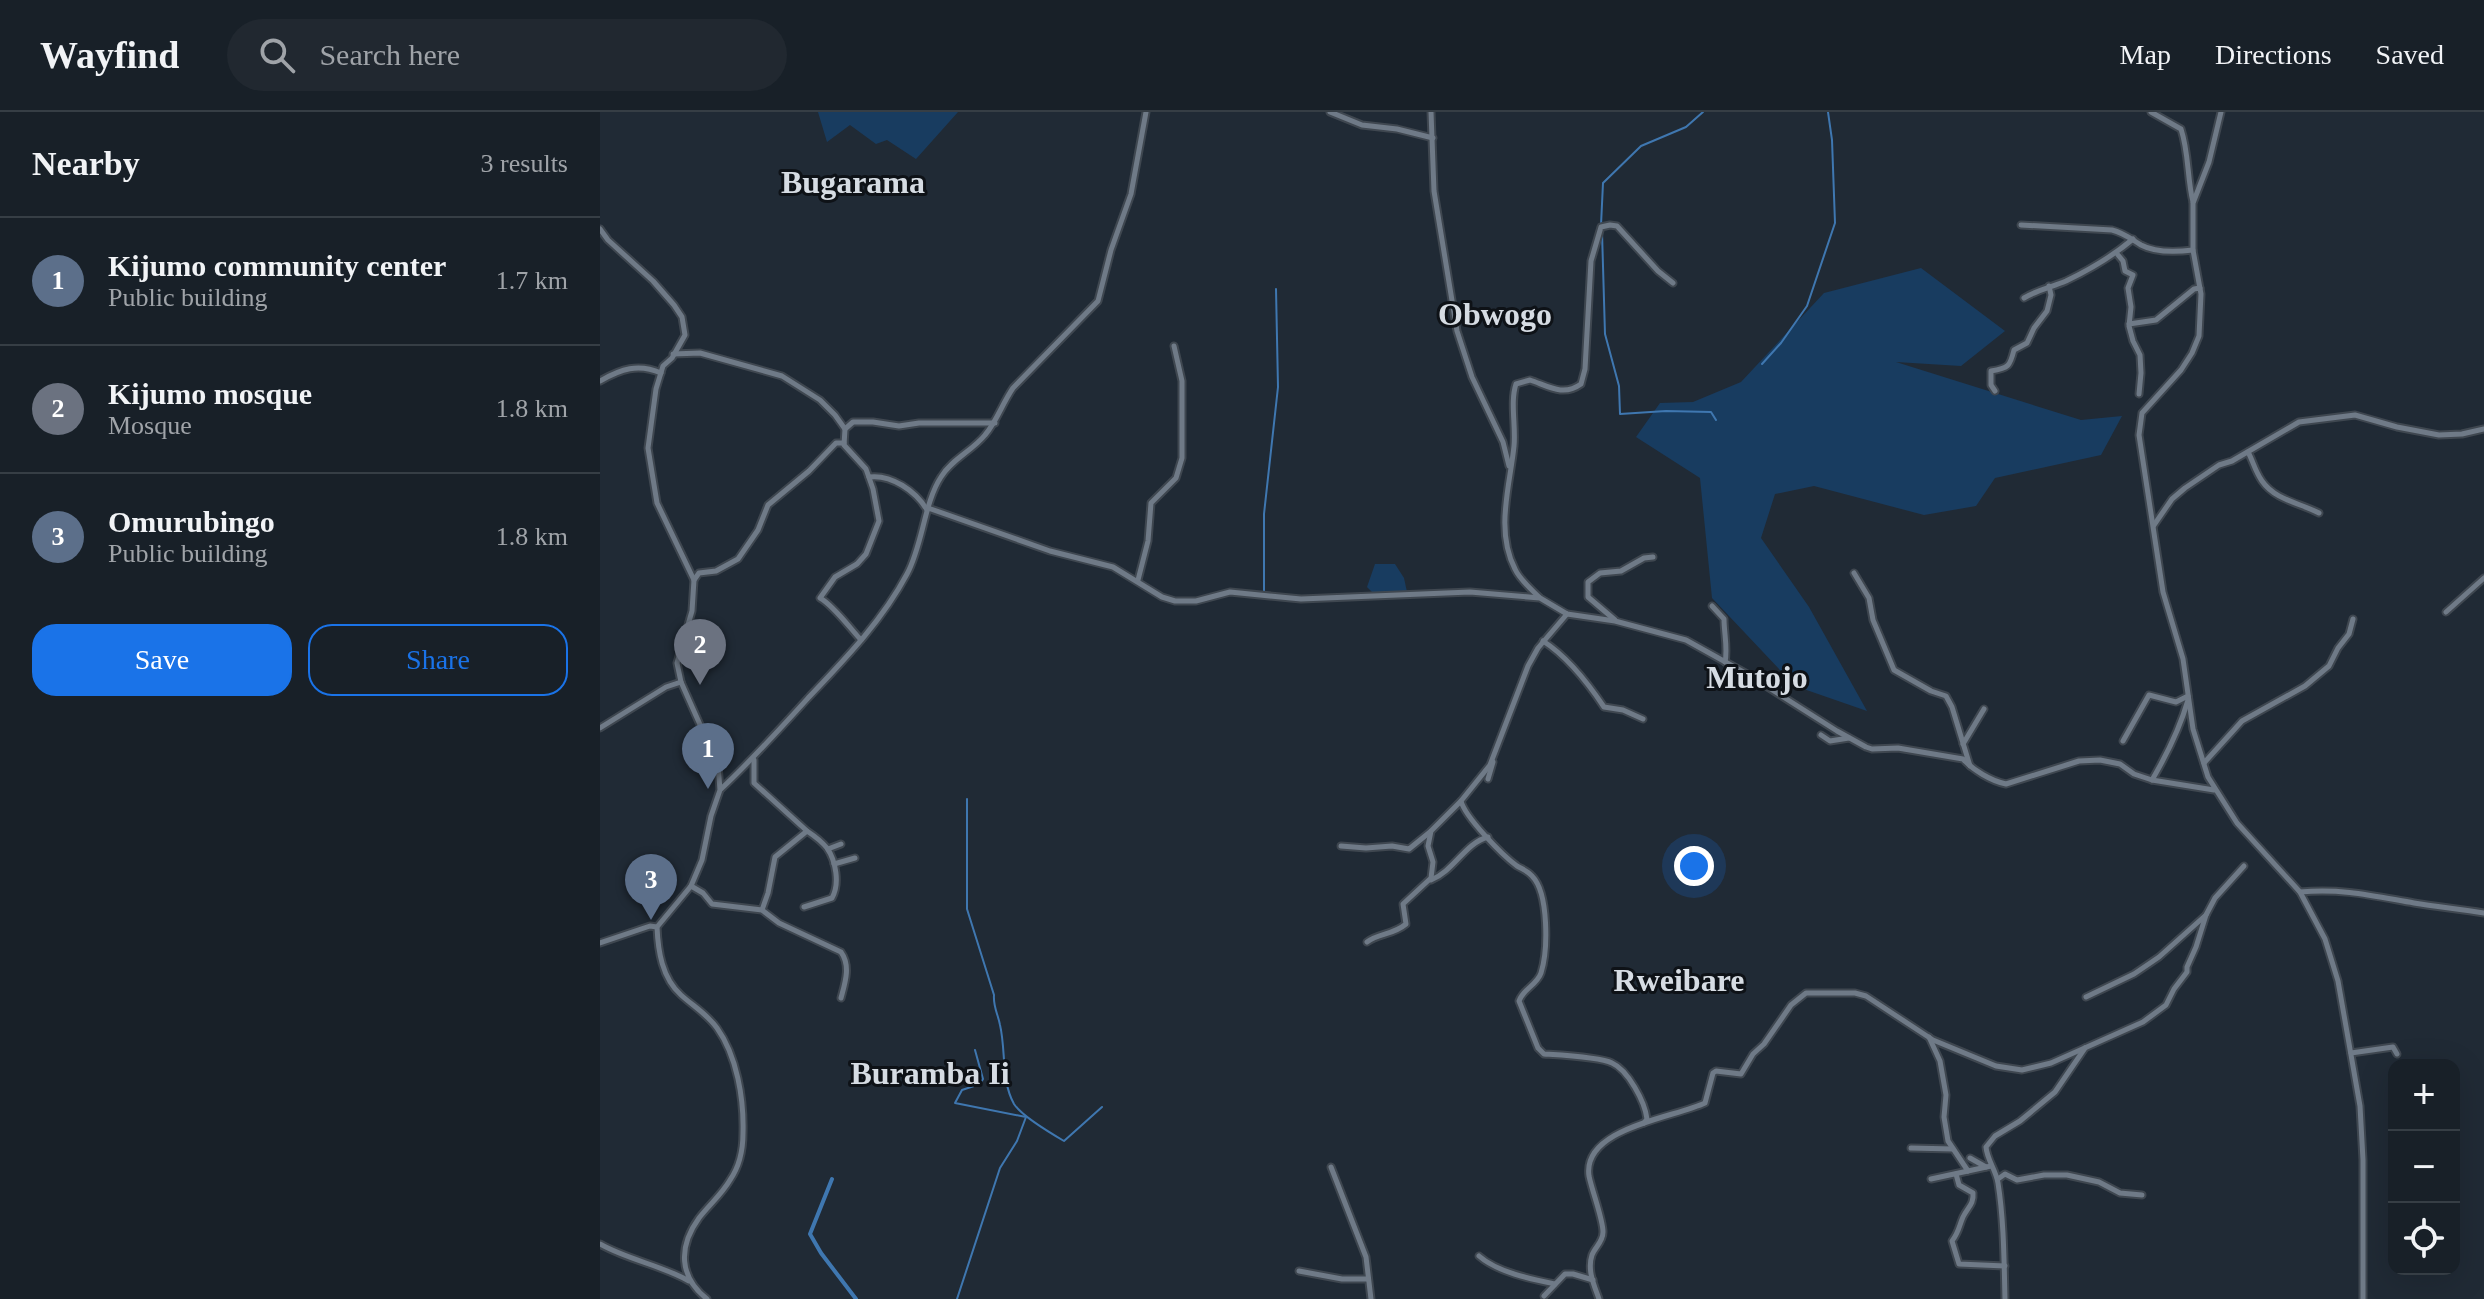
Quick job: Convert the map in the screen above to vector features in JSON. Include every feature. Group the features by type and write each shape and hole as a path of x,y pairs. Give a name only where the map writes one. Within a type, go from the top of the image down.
{"street":[{"path":"720,790 754,758 882,613 908,572 928,510 949,465 982,439 995,423 1013,388 1098,301 1111,250 1131,194 1146,112"},
{"path":"1330,112 1362,125 1433,138"},
{"path":"1431,112 1434,191 1457,331 1472,377 1503,442 1510,470"},
{"path":"2151,112 2181,129 2187,149 2187,172 2193,203 2193,250 2201,288 2202,314 2199,336 2192,353 2181,370 2146,406 2140,418 2139,435 2163,592 2183,659 2193,729 2214,790 2263,854 2300,892 2325,939 2338,981 2360,1106 2363,1299"},
{"path":"2193,203 2209,162 2221,112"},
{"path":"1673,283 1617,226 1605,225 1599,229 1591,261 1583,379 1577,387 1567,391 1530,380 1516,384 1514,447 1504,518 1515,569 1540,598 1567,614 1615,621 1686,640 1872,749 1898,748 1963,759 1970,767 2006,784 2079,761 2100,760 2120,764 2134,774 2152,780 2214,790"},
{"path":"2021,225 2112,230 2154,250 2193,250"},
{"path":"600,229 653,281 682,317 685,335 661,373 648,448 661,513 694,580 692,611 677,663 681,682 718,765 720,790 702,860 691,886 657,927 660,959 667,977 677,992 705,1015 724,1039 738,1079 744,1136 736,1170 697,1220 687,1243 683,1261 690,1282"},
{"path":"2024,298 2064,282 2133,239"},
{"path":"2118,255 2125,271 2133,276 2128,288 2131,307 2129,324 2140,355 2139,394"},
{"path":"1995,391 1991,385 1991,371 2011,363 2014,350 2027,343 2047,311 2051,295 2049,286"},
{"path":"2129,324 2156,320 2194,289 2201,288"},
{"path":"1138,580 1148,541 1151,503 1176,478 1182,458 1182,381 1174,346"},
{"path":"672,354 700,353 782,376 820,400 845,429 844,445 863,465 869,477 879,521 866,554 857,564 835,577 820,598 861,640"},
{"path":"600,381 614,373 641,366 661,373"},
{"path":"2154,526 2178,493 2214,467 2248,452 2299,422 2355,415 2439,435 2450,436 2484,429"},
{"path":"845,429 853,422 899,426 995,423"},
{"path":"694,580 699,573 716,571 738,559 758,530 768,505 809,471 836,443 844,443"},
{"path":"2248,452 2267,487 2319,513"},
{"path":"869,477 883,477 909,490 928,510 1050,551 1113,567 1162,597 1184,602 1230,592 1301,599 1470,592 1540,598"},
{"path":"1615,621 1588,597 1588,582 1600,573 1621,571 1644,558 1653,557"},
{"path":"1854,573 1869,598 1873,620 1894,670 1946,696 1970,767"},
{"path":"2446,612 2484,578"},
{"path":"1712,606 1724,619 1725,662"},
{"path":"1341,846 1409,849 1461,801 1491,761 1528,666 1543,641 1567,614"},
{"path":"2204,764 2242,721 2305,686 2329,666 2349,634 2353,619"},
{"path":"1543,641 1556,649 1604,707 1623,710 1643,719"},
{"path":"600,728 666,687 681,682"},
{"path":"2123,741 2149,695 2176,702 2189,695"},
{"path":"2152,780 2184,715 2189,695"},
{"path":"1963,744 1984,709"},
{"path":"1821,735 1830,741 1850,738"},
{"path":"754,758 754,783 828,849 834,864 834,896 804,907"},
{"path":"1488,779 1494,762 1491,761"},
{"path":"1461,801 1467,815 1513,863 1534,878 1541,896 1545,923 1543,962 1539,978 1519,1001 1538,1048 1544,1054 1603,1060 1618,1066 1633,1083 1644,1107 1647,1119 1643,1124"},
{"path":"762,910 775,857 807,831"},
{"path":"1430,880 1433,862 1428,846 1431,831"},
{"path":"1367,942 1375,936 1384,936 1403,927 1406,924 1403,904 1415,891 1439,877 1473,845 1488,837"},
{"path":"828,849 841,844"},
{"path":"834,864 855,858"},
{"path":"1599,1299 1591,1257 1603,1233 1589,1176 1591,1156 1604,1142 1633,1127 1705,1103 1710,1076 1716,1071 1741,1074 1791,1005 1806,993 1855,993 1866,996 1929,1037 1996,1066 2015,1070 2046,1065 2143,1022 2166,1005 2187,972 2206,915 2215,898 2244,866"},
{"path":"691,886 703,893 712,904 762,910 779,923 841,952 847,966 841,998"},
{"path":"2300,892 2319,890 2373,894 2484,913"},
{"path":"2086,997 2134,974 2159,957 2206,915"},
{"path":"600,943 650,926 657,927"},
{"path":"1929,1037 1940,1061 1946,1095 1945,1126 1953,1149 1968,1171"},
{"path":"2351,1053 2393,1047 2397,1054"},
{"path":"1988,1166 1987,1144 2055,1092 2085,1048"},
{"path":"1911,1148 1953,1149"},
{"path":"1970,1158 1988,1166 1998,1179 2005,1299"},
{"path":"1931,1179 1988,1166"},
{"path":"1331,1167 1366,1257 1371,1299"},
{"path":"1956,1174 1959,1185 1970,1190 1974,1198 1952,1241 1959,1264 2005,1266"},
{"path":"1998,1179 2005,1174 2020,1180 2053,1174 2099,1182 2120,1193 2142,1195"},
{"path":"600,1244 674,1273 690,1282 707,1299"},
{"path":"1479,1256 1501,1268 1555,1284"},
{"path":"1299,1271 1342,1279 1367,1279"},
{"path":"1544,1296 1565,1274 1593,1280"}],"shaded area":[{"path":"818,112 958,112 916,159 887,140 876,144 850,125 827,142"},
{"path":"1921,268 2005,331 1961,366 1896,362 2081,420 2122,416 2101,455 1995,478 1976,506 1924,515 1814,486 1775,494 1761,538 1809,607 1867,711 1795,686 1712,598 1700,478 1636,437 1660,403 1693,402 1741,382 1824,293"},
{"path":"1375,564 1395,564 1404,578 1407,592 1372,592 1367,587"}],"waterway":[{"path":"1601,225 1603,183 1641,146 1686,127 1703,112"},
{"path":"1762,364 1807,306 1835,223 1828,112"},
{"path":"1602,232 1605,334 1619,386 1620,414 1711,412 1716,420"},
{"path":"1264,591 1264,514 1278,387 1276,289"},
{"path":"967,799 967,909 994,995 1010,1095 1023,1113 1064,1141 1102,1107"},
{"path":"957,1299 1000,1168 1017,1141 1026,1117 955,1103 962,1090 980,1084 983,1079 975,1050"},
{"path":"832,1179 810,1234 856,1299"}],"place":[{"name":"Kijumo mosque","path":"700,685"},
{"name":"Kijumo community center","path":"708,789"},
{"name":"Omurubingo","path":"651,920"}],"district":[{"name":"Bugarama","path":"853,182"},
{"name":"Obwogo","path":"1495,314"},
{"name":"Mutojo","path":"1757,677"},
{"name":"Rweibare","path":"1679,980"},
{"name":"Buramba Ii","path":"930,1073"}]}
